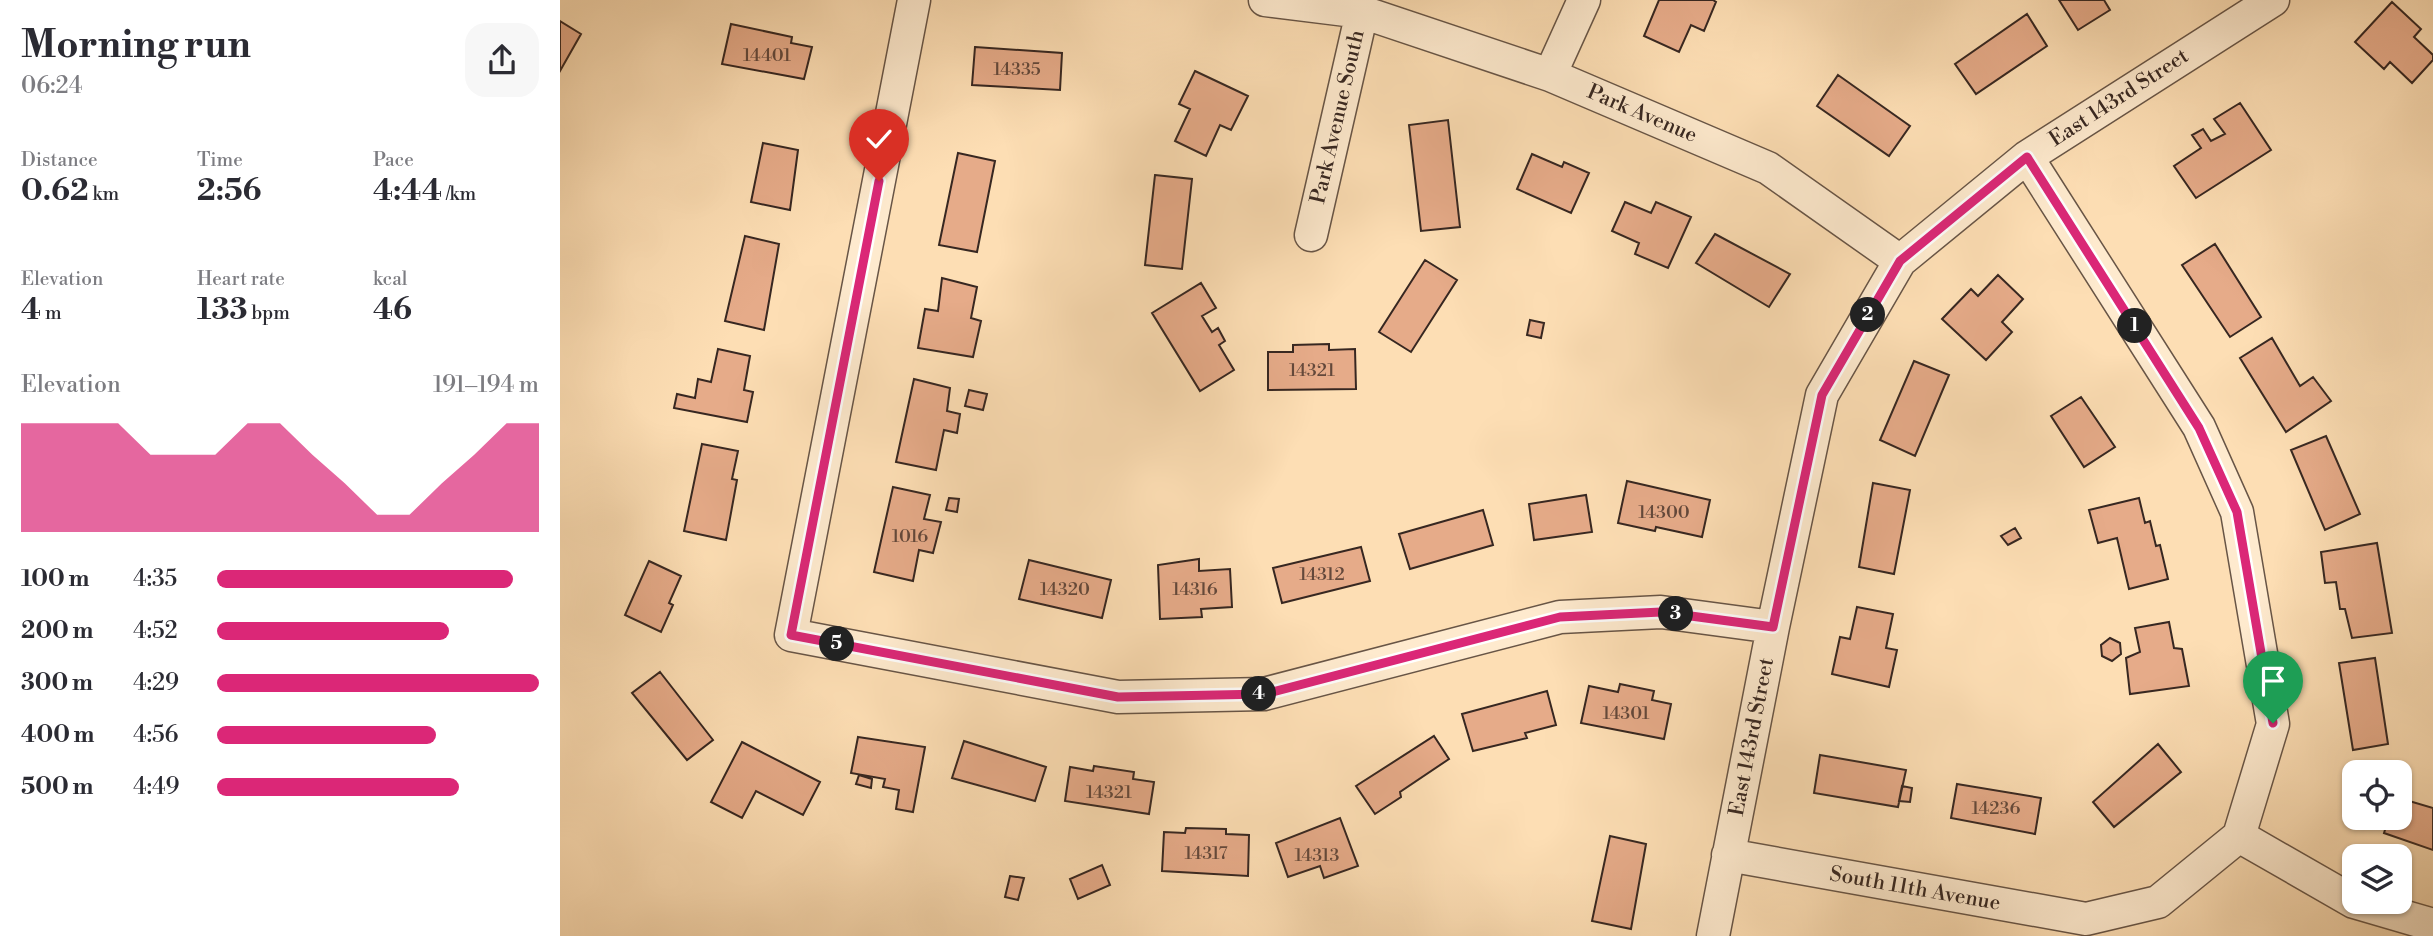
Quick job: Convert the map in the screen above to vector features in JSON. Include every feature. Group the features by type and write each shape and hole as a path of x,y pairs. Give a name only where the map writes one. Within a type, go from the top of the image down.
{"street":[{"path":"914,0 791,635 1118,697 1265,694 1560,617 1661,612 1773,627"},
{"name":"Park Avenue South","path":"1265,0 1362,12 1311,234"},
{"path":"1550,75 1584,0"},
{"name":"East 143rd Street","path":"1713,936 1773,627 1822,395 1900,261 2027,157 2273,0"},
{"name":"Park Avenue","path":"1362,12 1550,75 1768,168 1900,261"},
{"path":"2027,157 2199,428 2237,512 2273,723 2239,836 2354,902 2433,925"},
{"name":"South 11th Avenue","path":"1728,855 2086,919 2158,902 2239,836"}],"building":[{"path":"1659,0 1716,2 1704,31 1691,25 1679,52 1644,36"},
{"path":"2059,0 2104,0 2110,10 2078,30"},
{"path":"2392,2 2421,29 2414,37 2433,55 2433,60 2412,83 2390,62 2384,69 2355,42"},
{"path":"2027,14 2047,46 1976,94 1955,64"},
{"path":"560,21 581,34 560,71"},
{"path":"731,24 792,37 791,43 812,47 804,79 722,64"},
{"path":"975,47 1062,53 1060,90 972,85"},
{"path":"1195,71 1248,96 1231,130 1220,125 1206,156 1175,141 1190,109 1179,104"},
{"path":"1838,75 1910,126 1889,156 1817,106"},
{"path":"2240,103 2271,150 2196,198 2174,166 2201,148 2192,135 2203,129 2211,141 2225,134 2214,119"},
{"path":"1448,120 1460,227 1421,231 1409,125"},
{"path":"763,143 798,150 790,210 751,202"},
{"path":"958,153 995,161 977,252 939,245"},
{"path":"1532,154 1562,167 1564,162 1589,173 1571,213 1517,189"},
{"path":"1155,175 1192,179 1182,269 1145,265"},
{"path":"1625,202 1651,213 1656,202 1691,217 1668,268 1635,254 1639,243 1612,231"},
{"path":"1715,234 1790,274 1769,307 1696,263"},
{"path":"745,236 779,244 764,330 725,321"},
{"path":"2215,244 2261,317 2230,337 2182,265"},
{"path":"1425,260 1457,280 1411,352 1379,332"},
{"path":"1998,275 2023,299 2002,322 2012,332 1986,360 1942,319 1971,289 1978,296"},
{"path":"942,278 977,287 971,318 981,321 973,357 918,348 925,309 938,311"},
{"path":"1201,283 1216,308 1202,316 1212,332 1218,328 1225,341 1219,345 1234,370 1200,391 1152,313"},
{"path":"1530,320 1544,323 1541,338 1527,335"},
{"path":"2272,338 2300,386 2313,377 2331,401 2286,432 2240,358"},
{"path":"1329,344 1329,350 1355,349 1356,389 1268,390 1268,352 1293,352 1293,345"},
{"path":"718,349 750,356 744,390 753,392 747,422 674,408 677,394 695,398 698,379 711,382"},
{"path":"1914,361 1949,375 1915,456 1880,440"},
{"path":"914,379 950,388 947,411 960,414 957,433 944,430 936,470 896,462"},
{"path":"969,390 987,394 983,410 965,406"},
{"path":"2081,397 2115,447 2084,467 2051,416"},
{"path":"2326,436 2360,514 2325,530 2291,450"},
{"path":"702,444 738,451 732,479 737,480 726,540 684,531"},
{"path":"1627,481 1710,500 1702,537 1656,527 1655,531 1618,523"},
{"path":"1873,483 1910,490 1894,574 1859,567"},
{"path":"893,487 930,495 924,519 941,522 933,553 919,550 913,581 874,572"},
{"path":"1586,495 1592,532 1534,540 1529,504"},
{"path":"949,498 959,499 957,512 946,510"},
{"path":"2139,498 2145,523 2150,521 2156,546 2160,545 2168,579 2129,589 2117,538 2098,543 2089,510"},
{"path":"1483,510 1493,545 1410,569 1399,534"},
{"path":"2015,528 2021,538 2008,545 2001,536"},
{"path":"2377,543 2392,633 2352,638 2345,609 2340,609 2336,582 2325,583 2321,552"},
{"path":"1361,547 1370,581 1282,603 1273,568"},
{"path":"1199,559 1199,571 1230,569 1232,607 1201,609 1202,617 1160,619 1158,565"},
{"path":"1029,560 1111,580 1102,618 1019,599"},
{"path":"649,561 681,576 669,603 673,605 661,632 625,615"},
{"path":"1857,607 1893,614 1886,648 1897,650 1889,687 1832,674 1840,637 1850,639"},
{"path":"2169,622 2174,648 2182,649 2189,686 2130,694 2126,658 2140,652 2135,628"},
{"path":"2110,638 2120,643 2121,654 2112,661 2102,656 2101,645"},
{"path":"2375,658 2388,744 2353,750 2339,663"},
{"path":"660,672 713,740 687,760 632,693"},
{"path":"1620,684 1654,691 1652,700 1671,704 1664,739 1581,723 1589,686 1618,692"},
{"path":"1547,691 1556,725 1525,733 1527,738 1473,751 1462,714"},
{"path":"1434,736 1449,759 1400,792 1401,797 1375,814 1356,786"},
{"path":"858,737 925,747 913,812 896,809 899,790 883,787 885,779 851,773"},
{"path":"964,741 1046,767 1035,801 952,778"},
{"path":"742,742 820,782 803,815 756,791 742,818 711,802"},
{"path":"2158,744 2181,772 2114,827 2093,802"},
{"path":"1820,755 1906,770 1898,807 1814,793"},
{"path":"1094,766 1134,772 1133,779 1154,782 1149,814 1065,801 1070,767 1093,771"},
{"path":"859,775 872,779 871,788 856,784"},
{"path":"1957,784 2041,798 2035,834 1951,818"},
{"path":"1902,786 1912,788 1910,802 1899,801"},
{"path":"2412,802 2433,808 2433,850 2384,833 2385,830 2412,830"},
{"path":"1340,818 1358,866 1324,878 1320,866 1288,877 1276,843"},
{"path":"1186,828 1226,829 1226,834 1249,835 1248,876 1162,871 1164,832 1185,833"},
{"path":"1610,836 1646,844 1631,929 1592,921"},
{"path":"1102,865 1110,885 1078,899 1070,879"},
{"path":"1010,876 1024,878 1018,900 1005,897"}],"route":[{"path":"879,181 791,635 1118,697 1265,694 1560,617 1661,612 1773,627 1822,395 1900,261 2027,157 2199,428 2237,512 2273,723"}]}
